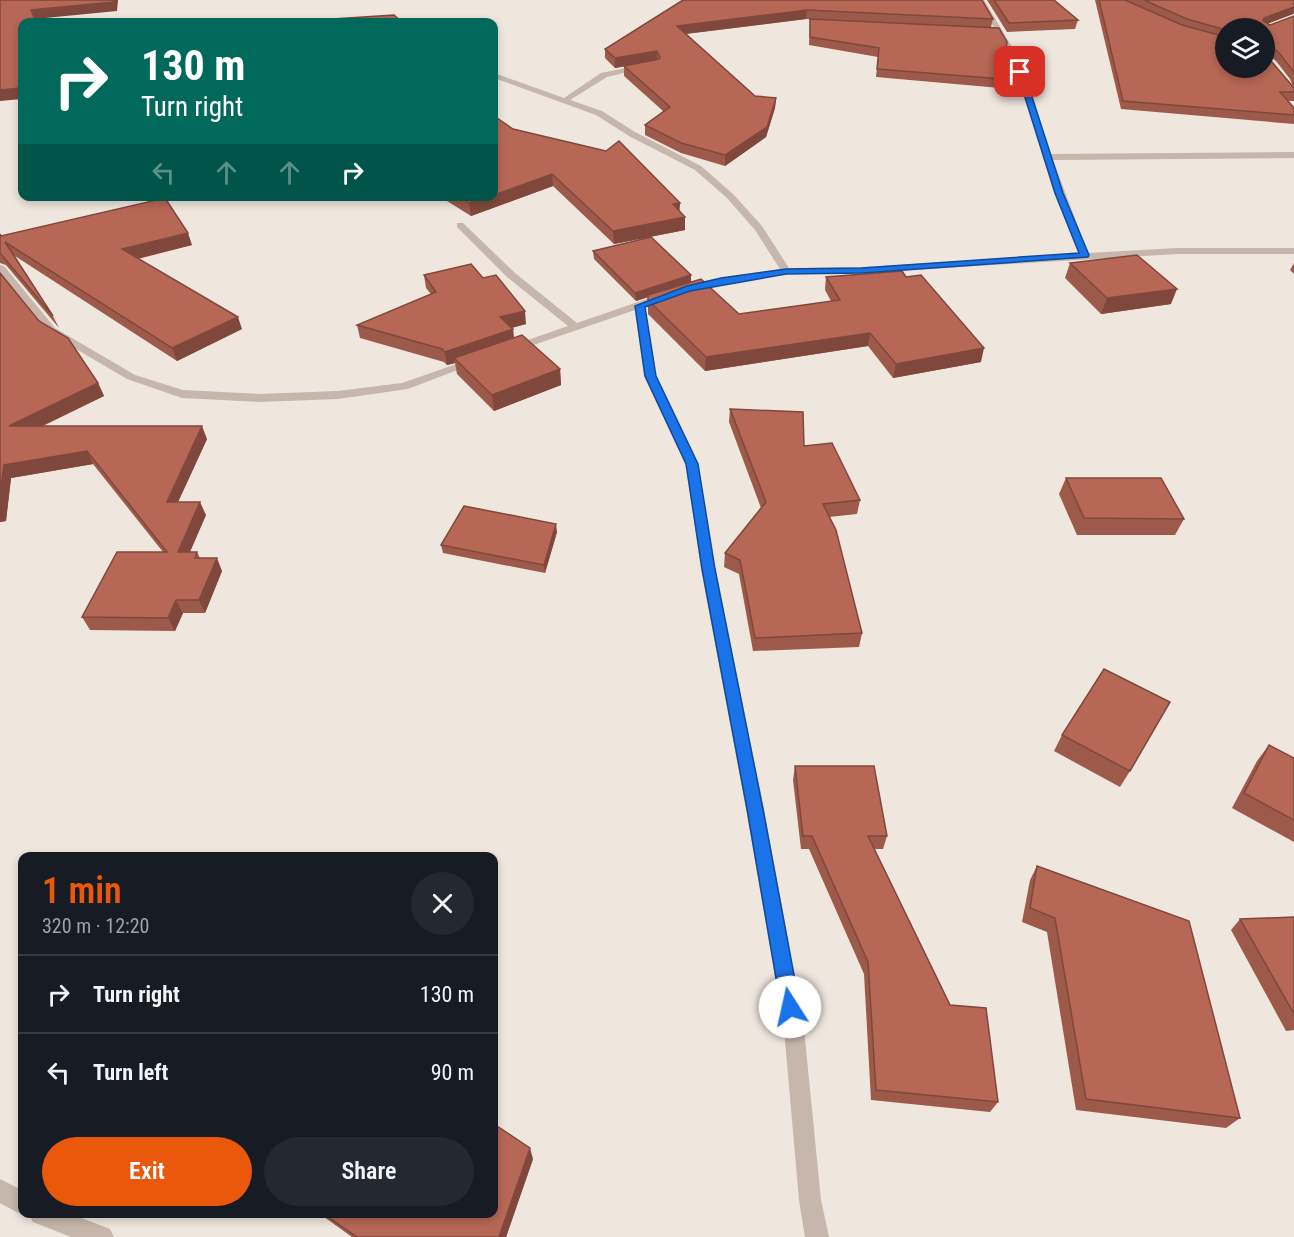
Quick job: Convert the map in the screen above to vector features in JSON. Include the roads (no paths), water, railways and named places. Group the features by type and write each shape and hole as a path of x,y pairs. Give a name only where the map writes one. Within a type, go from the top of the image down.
{"street":[{"path":"981,0 999,32 1017,56 1059,193 1084,255"},
{"path":"988,31 999,32"},
{"path":"564,100 604,75 655,64"},
{"path":"498,77 599,113 632,134 698,168 730,196 759,228 786,272"},
{"path":"1047,157 1294,155"},
{"path":"460,225 511,275 576,327"},
{"path":"0,268 51,330 131,377 182,394 259,398 338,395 404,386 698,286 786,272 862,270 1177,251 1294,251"},
{"path":"640,306 650,376 692,464 708,569 755,809 794,1029 810,1200 817,1237"},
{"path":"0,1190 18,1201"},
{"path":"52,1218 102,1237"}]}
